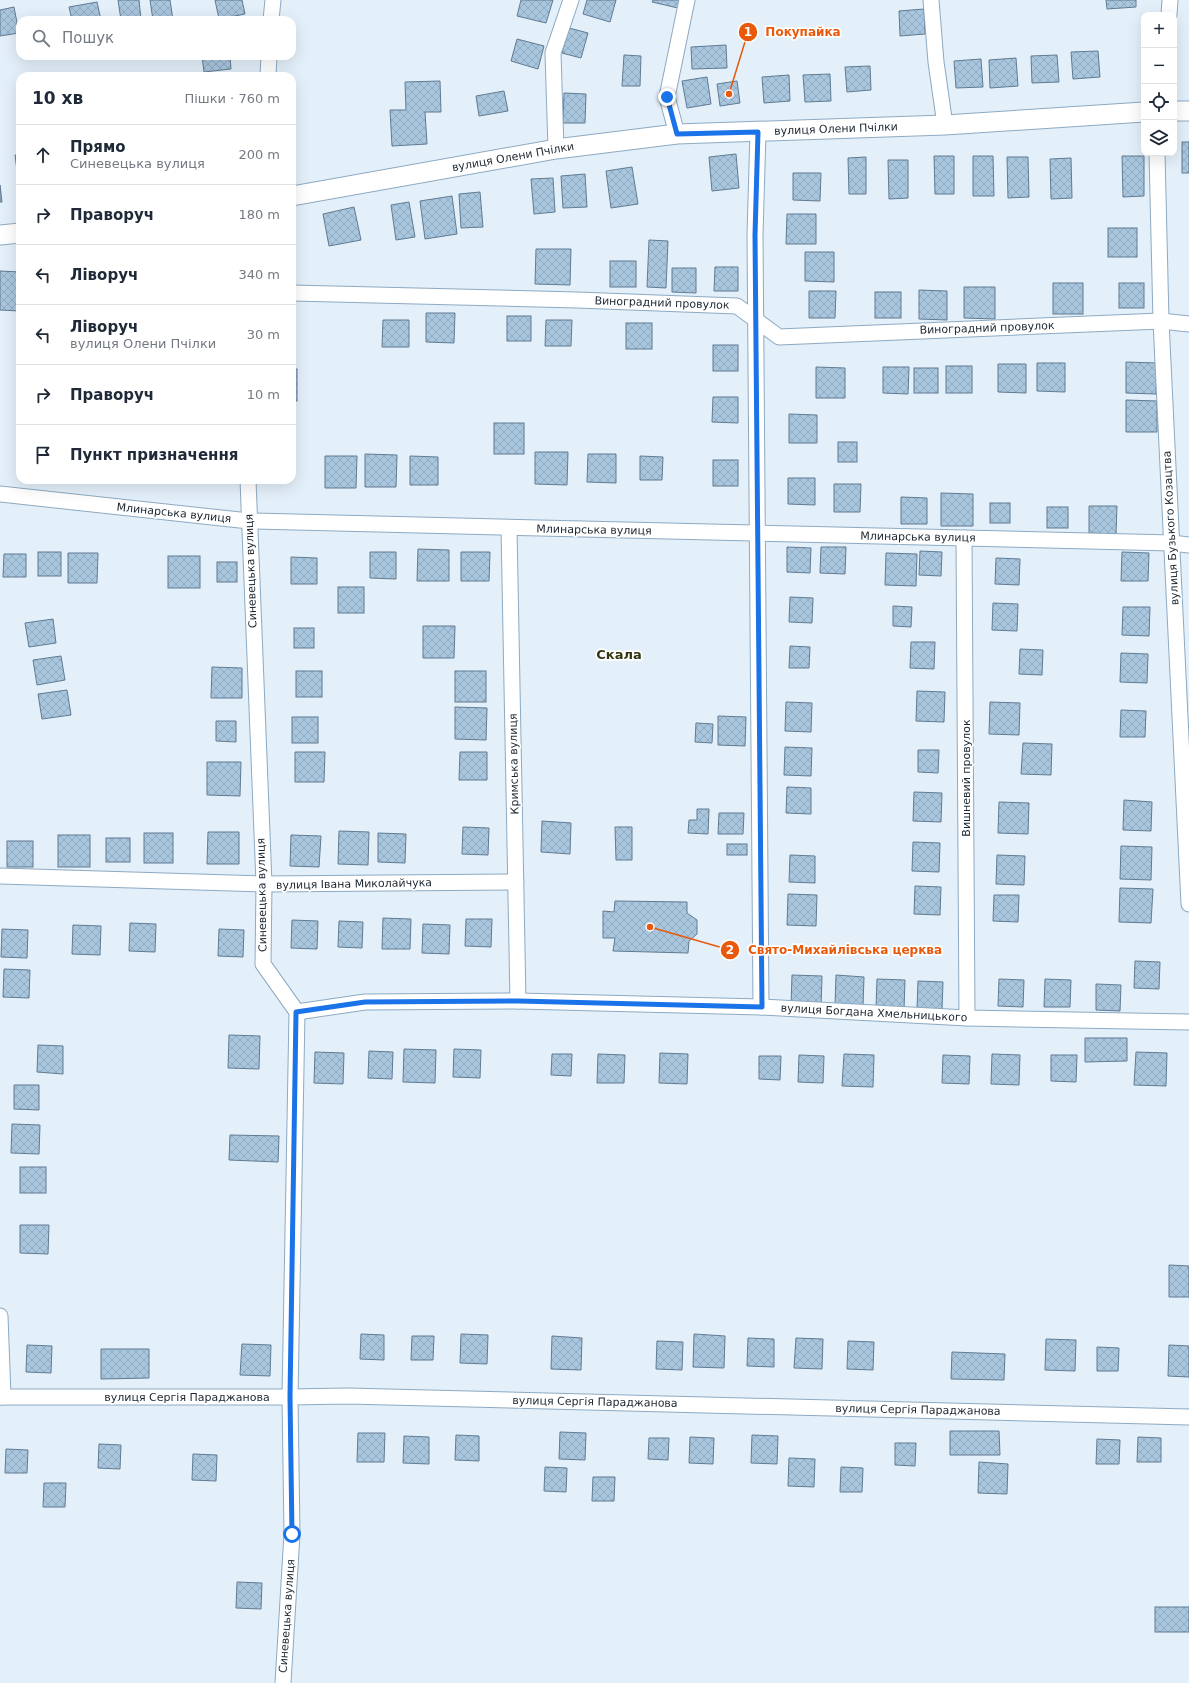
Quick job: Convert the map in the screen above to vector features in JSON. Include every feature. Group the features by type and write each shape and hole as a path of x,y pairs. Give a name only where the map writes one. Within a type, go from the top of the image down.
{"street":[{"path":"272,16 273,0"},
{"path":"556,148 553,53 571,0"},
{"path":"677,134 667,97 687,0"},
{"path":"931,0 936,62 945,125"},
{"path":"1169,12 1170,0"},
{"path":"268,72 269,60"},
{"path":"1177,111 1189,111"},
{"name":"вулиця Олени Пчілки","path":"296,195 556,148 677,134 945,125 1141,112"},
{"path":"758,132 755,235 757,320 762,1007"},
{"name":"вулиця Бузького Козацтва","path":"1157,156 1161,321 1189,904"},
{"path":"0,235 16,233"},
{"name":"Виноградний провулок","path":"296,293 577,300 737,306 778,337 1161,321 1189,324"},
{"name":"Синевецька вулиця","path":"248,484 264,884 263,964 296,1012 290,1397 292,1534 283,1683"},
{"name":"Млинарська вулиця","path":"0,494 249,521 1172,543 1189,545"},
{"name":"Кримська вулиця","path":"509,528 518,1001"},
{"name":"Вишневий провулок","path":"964,538 967,1018"},
{"name":"вулиця Івана Миколайчука","path":"0,876 264,884 516,882"},
{"name":"вулиця Богдана Хмельницького","path":"296,1012 365,1002 518,1001 762,1007 967,1018 1189,1022"},
{"path":"0,1316 2,1397"},
{"name":"вулиця Сергія Параджанова","path":"2,1397 348,1396 1189,1417"}],"building":[{"path":"118,0 139,0 141,16 120,16"},
{"path":"150,0 170,0 172,16 152,16"},
{"path":"215,0 242,0 245,14 235,16 218,16"},
{"path":"521,0 553,0 546,23 517,16"},
{"path":"587,0 616,0 610,22 583,14"},
{"path":"653,0 681,0 678,8 652,2"},
{"path":"1106,0 1136,0 1136,7 1107,9"},
{"path":"97,2 100,16 71,16 69,7"},
{"path":"14,7 16,17 16,33 0,36 0,10"},
{"path":"924,9 925,34 900,36 899,11"},
{"path":"569,28 588,33 581,58 562,53"},
{"path":"517,39 544,46 538,69 511,61"},
{"path":"726,45 727,68 692,69 691,47"},
{"path":"1098,51 1100,77 1073,79 1071,52"},
{"path":"624,55 641,56 640,86 622,86"},
{"path":"1057,55 1059,82 1032,83 1031,56"},
{"path":"1016,58 1018,86 990,88 989,60"},
{"path":"981,59 983,87 956,88 954,61"},
{"path":"202,60 230,60 231,69 204,72"},
{"path":"870,66 871,90 847,92 845,67"},
{"path":"830,74 831,101 805,102 803,75"},
{"path":"789,75 790,101 764,103 762,77"},
{"path":"707,77 711,104 687,108 682,81"},
{"path":"440,81 441,112 425,112 427,144 392,146 390,110 406,110 405,82"},
{"path":"737,81 740,103 720,106 717,84"},
{"path":"504,91 508,111 479,116 476,96"},
{"path":"564,93 586,94 585,123 563,123"},
{"path":"1182,142 1189,142 1189,173 1182,173"},
{"path":"736,154 739,188 712,191 709,157"},
{"path":"934,156 954,156 954,194 935,194"},
{"path":"973,156 993,156 994,196 973,196"},
{"path":"1122,156 1144,156 1144,196 1123,197"},
{"path":"866,157 866,194 849,194 848,158"},
{"path":"1007,157 1028,157 1029,197 1008,198"},
{"path":"1071,158 1072,198 1051,199 1050,159"},
{"path":"888,160 908,160 908,198 889,199"},
{"path":"632,167 638,204 611,208 606,171"},
{"path":"793,173 821,173 820,201 793,200"},
{"path":"585,174 587,207 563,208 561,176"},
{"path":"553,178 555,212 534,214 531,179"},
{"path":"0,185 2,202 0,202"},
{"path":"480,192 483,227 461,228 459,194"},
{"path":"452,196 457,234 425,239 420,201"},
{"path":"409,202 415,237 396,240 391,205"},
{"path":"354,207 361,240 329,246 323,214"},
{"path":"787,214 816,214 816,244 786,244"},
{"path":"1108,228 1137,228 1137,257 1108,257"},
{"path":"649,240 668,241 666,288 647,287"},
{"path":"536,249 571,249 570,285 535,284"},
{"path":"805,252 834,252 834,282 805,281"},
{"path":"610,261 636,261 636,287 610,287"},
{"path":"715,267 738,267 738,291 714,291"},
{"path":"672,268 696,268 696,293 672,292"},
{"path":"0,271 16,272 16,311 0,310"},
{"path":"1053,283 1083,283 1083,314 1053,314"},
{"path":"1119,283 1144,283 1144,308 1119,308"},
{"path":"964,287 995,287 995,319 964,318"},
{"path":"919,290 947,291 947,320 919,319"},
{"path":"809,291 836,291 835,318 809,318"},
{"path":"875,292 901,292 901,318 875,318"},
{"path":"426,313 455,313 454,343 426,342"},
{"path":"507,316 531,316 531,341 507,341"},
{"path":"383,320 409,320 409,347 382,347"},
{"path":"546,320 572,320 571,346 545,346"},
{"path":"626,323 652,323 652,349 626,349"},
{"path":"713,345 738,345 738,371 713,371"},
{"path":"1126,362 1157,363 1156,394 1126,393"},
{"path":"1037,363 1065,363 1065,392 1037,391"},
{"path":"998,364 1026,364 1026,393 998,392"},
{"path":"946,366 972,366 972,393 946,393"},
{"path":"816,367 845,368 845,398 816,398"},
{"path":"883,367 909,367 908,394 883,393"},
{"path":"914,368 938,368 938,393 914,393"},
{"path":"296,369 297,369 296,401"},
{"path":"713,397 738,397 738,423 712,422"},
{"path":"1126,400 1157,401 1157,432 1126,432"},
{"path":"789,414 817,415 817,443 789,443"},
{"path":"494,423 524,423 524,454 494,454"},
{"path":"838,442 857,442 857,462 838,462"},
{"path":"535,452 568,452 567,485 535,484"},
{"path":"365,454 397,455 396,487 365,487"},
{"path":"588,454 616,454 616,483 587,482"},
{"path":"325,456 357,456 356,488 325,488"},
{"path":"410,456 438,457 438,485 410,485"},
{"path":"640,456 663,457 662,480 640,480"},
{"path":"713,460 738,460 738,486 713,486"},
{"path":"788,478 815,478 815,505 788,504"},
{"path":"834,484 861,484 860,512 834,512"},
{"path":"941,493 973,494 973,526 941,526"},
{"path":"901,497 927,498 927,524 901,524"},
{"path":"990,503 1010,503 1010,523 990,523"},
{"path":"1089,506 1117,506 1116,534 1089,533"},
{"path":"1047,507 1068,507 1068,528 1047,528"},
{"path":"787,547 811,548 810,573 787,572"},
{"path":"821,547 846,547 845,574 820,573"},
{"path":"418,549 449,550 449,581 417,581"},
{"path":"920,551 942,552 941,576 919,575"},
{"path":"38,552 61,552 61,576 38,576"},
{"path":"370,552 396,552 396,579 370,578"},
{"path":"461,552 490,552 489,581 461,581"},
{"path":"1122,552 1149,553 1148,581 1121,581"},
{"path":"68,553 98,553 97,583 68,583"},
{"path":"886,553 917,554 916,586 885,585"},
{"path":"4,554 26,554 26,577 3,577"},
{"path":"168,556 200,556 200,588 168,588"},
{"path":"291,557 317,558 317,584 291,584"},
{"path":"996,558 1020,559 1019,585 995,584"},
{"path":"217,562 237,562 237,582 217,582"},
{"path":"338,587 364,587 364,613 338,613"},
{"path":"790,597 813,598 812,623 789,622"},
{"path":"993,603 1018,604 1017,631 992,630"},
{"path":"893,606 912,607 911,627 893,626"},
{"path":"1123,607 1150,607 1149,636 1122,635"},
{"path":"53,619 56,643 29,647 25,623"},
{"path":"423,626 455,626 454,658 423,658"},
{"path":"294,628 314,628 314,648 294,648"},
{"path":"911,642 935,642 934,669 910,668"},
{"path":"790,646 810,647 809,668 789,668"},
{"path":"1020,649 1043,650 1042,675 1019,674"},
{"path":"1121,653 1148,654 1147,683 1120,682"},
{"path":"61,656 65,680 37,685 33,660"},
{"path":"212,667 242,668 242,698 211,698"},
{"path":"296,671 322,671 322,697 296,697"},
{"path":"455,671 486,671 486,702 455,702"},
{"path":"67,690 71,715 42,719 38,694"},
{"path":"917,691 945,692 944,722 916,721"},
{"path":"786,702 812,703 811,732 785,731"},
{"path":"990,702 1020,703 1019,735 989,734"},
{"path":"455,707 487,708 486,740 455,739"},
{"path":"1121,710 1146,711 1145,737 1120,737"},
{"path":"718,716 746,717 745,746 718,745"},
{"path":"292,717 318,717 318,743 292,743"},
{"path":"216,721 236,721 236,742 216,741"},
{"path":"696,723 713,724 712,743 695,742"},
{"path":"1023,743 1052,744 1051,775 1021,774"},
{"path":"785,747 812,748 811,776 784,775"},
{"path":"918,750 939,750 938,773 918,772"},
{"path":"295,752 325,752 324,782 295,782"},
{"path":"460,752 487,752 487,780 459,780"},
{"path":"207,762 241,762 240,796 207,795"},
{"path":"787,787 811,788 811,814 786,813"},
{"path":"914,792 942,793 941,822 913,821"},
{"path":"1124,800 1152,802 1151,831 1123,830"},
{"path":"999,802 1029,803 1028,834 998,833"},
{"path":"697,809 709,809 708,834 688,833 689,820 697,820"},
{"path":"719,813 744,813 743,834 718,834"},
{"path":"542,821 571,823 570,854 541,852"},
{"path":"463,827 489,828 488,855 462,854"},
{"path":"615,827 632,827 632,860 616,860"},
{"path":"339,831 369,832 368,865 338,864"},
{"path":"208,832 239,832 239,864 207,864"},
{"path":"144,833 173,833 173,863 144,863"},
{"path":"378,833 406,834 405,863 378,862"},
{"path":"58,835 90,835 90,867 58,867"},
{"path":"291,835 321,836 319,867 290,866"},
{"path":"106,838 130,838 130,862 106,862"},
{"path":"7,841 33,841 33,867 7,867"},
{"path":"913,842 940,843 939,872 912,871"},
{"path":"727,844 747,844 747,855 727,855"},
{"path":"1121,846 1152,847 1151,880 1120,879"},
{"path":"790,855 815,856 815,883 789,882"},
{"path":"997,855 1025,856 1024,885 996,884"},
{"path":"915,886 941,887 940,915 914,914"},
{"path":"1120,888 1153,889 1151,923 1119,922"},
{"path":"788,894 817,895 816,926 787,925"},
{"path":"994,895 1019,895 1018,922 993,921"},
{"path":"615,901 687,902 687,913 697,920 697,934 689,941 688,953 613,951 615,938 603,938 603,911 614,912"},
{"path":"383,918 411,919 410,949 382,949"},
{"path":"466,919 492,919 491,947 465,946"},
{"path":"292,920 318,921 317,949 291,948"},
{"path":"339,921 363,922 362,948 338,947"},
{"path":"130,923 156,924 155,952 129,951"},
{"path":"423,924 450,925 449,954 422,953"},
{"path":"73,925 101,926 100,955 72,954"},
{"path":"2,929 28,930 27,958 1,957"},
{"path":"219,929 244,930 243,957 218,956"},
{"path":"1135,961 1160,962 1159,989 1134,988"},
{"path":"4,969 30,970 29,998 3,997"},
{"path":"792,975 822,976 821,1007 791,1006"},
{"path":"836,975 864,977 863,1006 835,1005"},
{"path":"877,979 905,980 904,1010 876,1008"},
{"path":"999,979 1024,980 1023,1007 998,1006"},
{"path":"1045,979 1071,980 1070,1007 1044,1007"},
{"path":"918,981 943,982 942,1009 917,1008"},
{"path":"1096,984 1121,985 1120,1011 1096,1010"},
{"path":"229,1035 260,1036 259,1069 228,1068"},
{"path":"1085,1038 1127,1038 1127,1061 1085,1062"},
{"path":"38,1045 63,1046 63,1074 37,1072"},
{"path":"404,1049 436,1050 435,1083 403,1082"},
{"path":"454,1049 481,1050 480,1078 453,1077"},
{"path":"369,1051 393,1052 392,1079 368,1078"},
{"path":"315,1052 344,1053 343,1084 314,1083"},
{"path":"1136,1052 1167,1053 1166,1086 1134,1085"},
{"path":"660,1053 688,1054 687,1084 659,1083"},
{"path":"552,1054 572,1054 571,1076 551,1075"},
{"path":"598,1054 625,1055 624,1083 597,1083"},
{"path":"844,1054 874,1055 873,1087 842,1086"},
{"path":"992,1054 1020,1055 1019,1085 991,1084"},
{"path":"799,1055 824,1056 823,1083 798,1082"},
{"path":"943,1055 970,1056 969,1084 942,1083"},
{"path":"1051,1055 1077,1055 1076,1082 1051,1081"},
{"path":"759,1056 781,1056 780,1080 759,1079"},
{"path":"14,1085 39,1085 39,1110 14,1109"},
{"path":"12,1124 40,1125 39,1154 11,1153"},
{"path":"230,1135 279,1136 278,1162 229,1160"},
{"path":"20,1167 46,1167 46,1193 20,1193"},
{"path":"20,1225 49,1225 48,1254 20,1253"},
{"path":"1169,1265 1189,1266 1189,1297 1169,1297"},
{"path":"361,1334 384,1335 384,1360 360,1359"},
{"path":"461,1334 488,1335 487,1364 460,1363"},
{"path":"694,1334 725,1336 724,1368 693,1367"},
{"path":"412,1336 434,1336 433,1360 411,1360"},
{"path":"552,1336 582,1338 581,1370 551,1369"},
{"path":"748,1338 774,1339 774,1367 747,1366"},
{"path":"796,1338 823,1339 822,1369 794,1368"},
{"path":"1046,1339 1076,1340 1075,1371 1045,1370"},
{"path":"657,1341 683,1342 682,1370 656,1369"},
{"path":"848,1341 874,1342 873,1370 847,1369"},
{"path":"242,1344 271,1345 270,1376 240,1375"},
{"path":"27,1345 52,1346 51,1373 26,1372"},
{"path":"1169,1345 1189,1346 1189,1377 1168,1376"},
{"path":"1097,1347 1119,1348 1118,1371 1097,1371"},
{"path":"101,1349 149,1349 149,1378 101,1379"},
{"path":"952,1352 1005,1354 1004,1380 951,1379"},
{"path":"950,1431 999,1431 1000,1455 950,1455"},
{"path":"560,1432 586,1433 585,1460 559,1459"},
{"path":"358,1433 385,1433 384,1462 357,1462"},
{"path":"456,1435 479,1436 479,1461 455,1460"},
{"path":"752,1435 778,1436 777,1464 751,1463"},
{"path":"404,1436 429,1437 429,1464 403,1463"},
{"path":"690,1437 714,1438 713,1464 689,1463"},
{"path":"1138,1437 1161,1438 1161,1462 1137,1462"},
{"path":"649,1438 669,1438 668,1460 648,1459"},
{"path":"1097,1439 1120,1440 1119,1464 1096,1464"},
{"path":"895,1443 916,1443 915,1466 895,1465"},
{"path":"99,1444 121,1445 120,1469 98,1468"},
{"path":"6,1449 28,1450 27,1473 5,1473"},
{"path":"193,1454 217,1455 216,1481 192,1480"},
{"path":"789,1458 815,1459 814,1487 788,1486"},
{"path":"979,1462 1008,1464 1007,1494 978,1493"},
{"path":"545,1467 567,1468 566,1492 544,1491"},
{"path":"841,1467 863,1468 862,1492 840,1492"},
{"path":"593,1477 615,1477 614,1501 592,1501"},
{"path":"44,1483 66,1483 65,1507 43,1507"},
{"path":"237,1582 262,1583 261,1609 236,1608"},
{"path":"1155,1607 1189,1607 1189,1632 1155,1632"}],"place":[{"name":"Покупайка","path":"729,94"},
{"name":"Свято-Михайлівська церква","path":"650,927"}],"district":[{"name":"Скала","path":"619,654"}],"route":[{"path":"292,1534 290,1397 296,1012 365,1002 518,1001 762,1007 757,320 755,235 758,132 677,134 667,97"}]}
